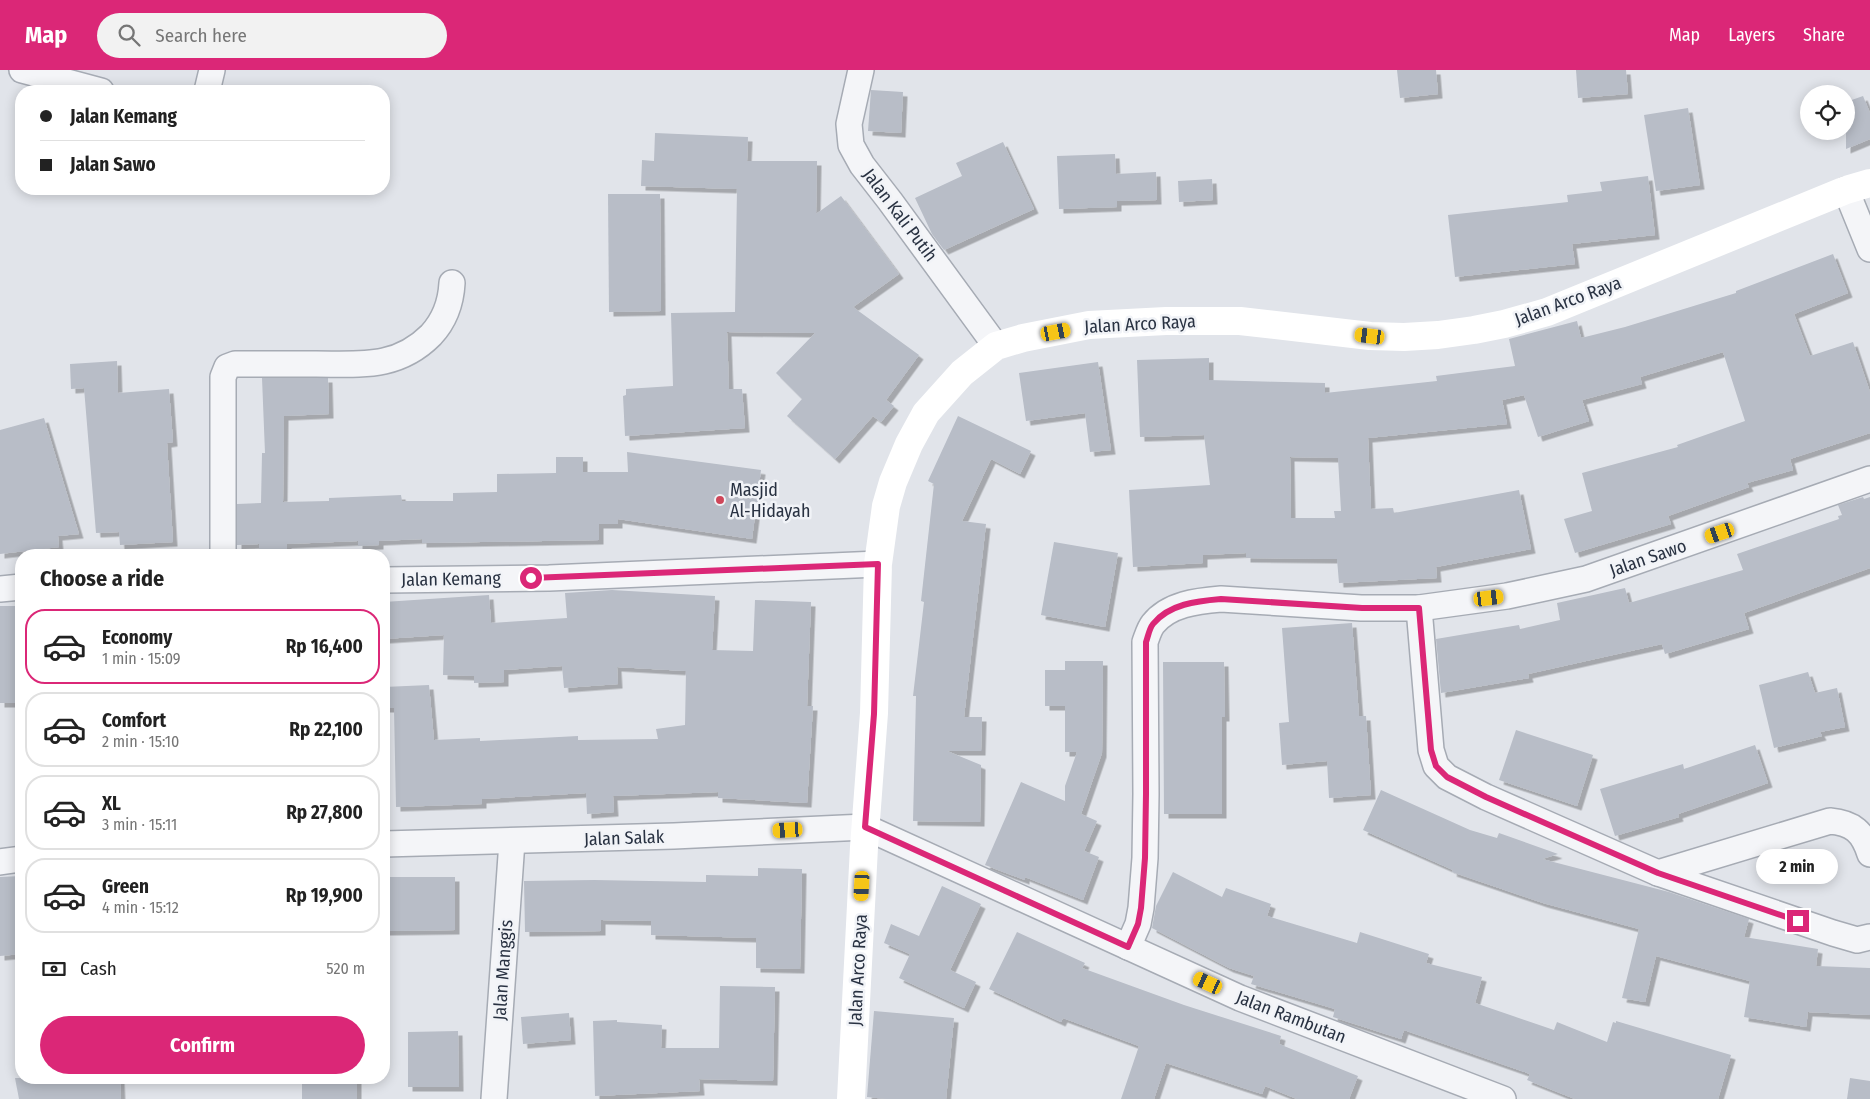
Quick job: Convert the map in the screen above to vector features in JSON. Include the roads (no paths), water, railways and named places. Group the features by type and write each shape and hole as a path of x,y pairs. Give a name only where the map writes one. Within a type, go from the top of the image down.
{"main road":[{"name":"Jalan Arco Raya","path":"851,1099 865,827 874,714 878,564 886,506 893,482 909,444 926,413 962,373 996,346 1023,338 1089,325 1166,321 1240,321 1370,336 1404,338 1474,330 1504,324 1547,312 1858,186"}],"street":[{"path":"22,70 78,85"},
{"path":"208,85 212,70"},
{"name":"Jalan Kali Putih","path":"861,70 849,124 851,145 862,165 996,346"},
{"path":"1858,186 1870,248"},
{"path":"223,549 223,377 227,368 235,364 366,364 407,354 418,347 441,323 452,291 452,283"},
{"name":"Jalan Sawo","path":"1128,947 1138,924 1143,891 1146,794 1146,642 1152,626 1163,615 1180,606 1221,599 1362,608 1419,608 1506,596 1586,579 1870,479"},
{"name":"Jalan Kemang","path":"390,580 549,578 878,564"},
{"path":"0,590 15,588"},
{"path":"1419,608 1431,750 1436,766 1447,777 1486,797 1658,873 1832,933 1857,940 1870,937"},
{"path":"1658,873 1830,821 1845,822 1858,831 1866,841 1870,854"},
{"name":"Jalan Salak","path":"390,844 674,836 865,827"},
{"name":"Jalan Rambutan","path":"865,827 1240,998 1503,1099"},
{"name":"Jalan Manggis","path":"494,1099 512,841"},
{"path":"0,862 15,860"}],"place":[{"name":"Masjid Al-Hidayah","path":"720,500"}]}
